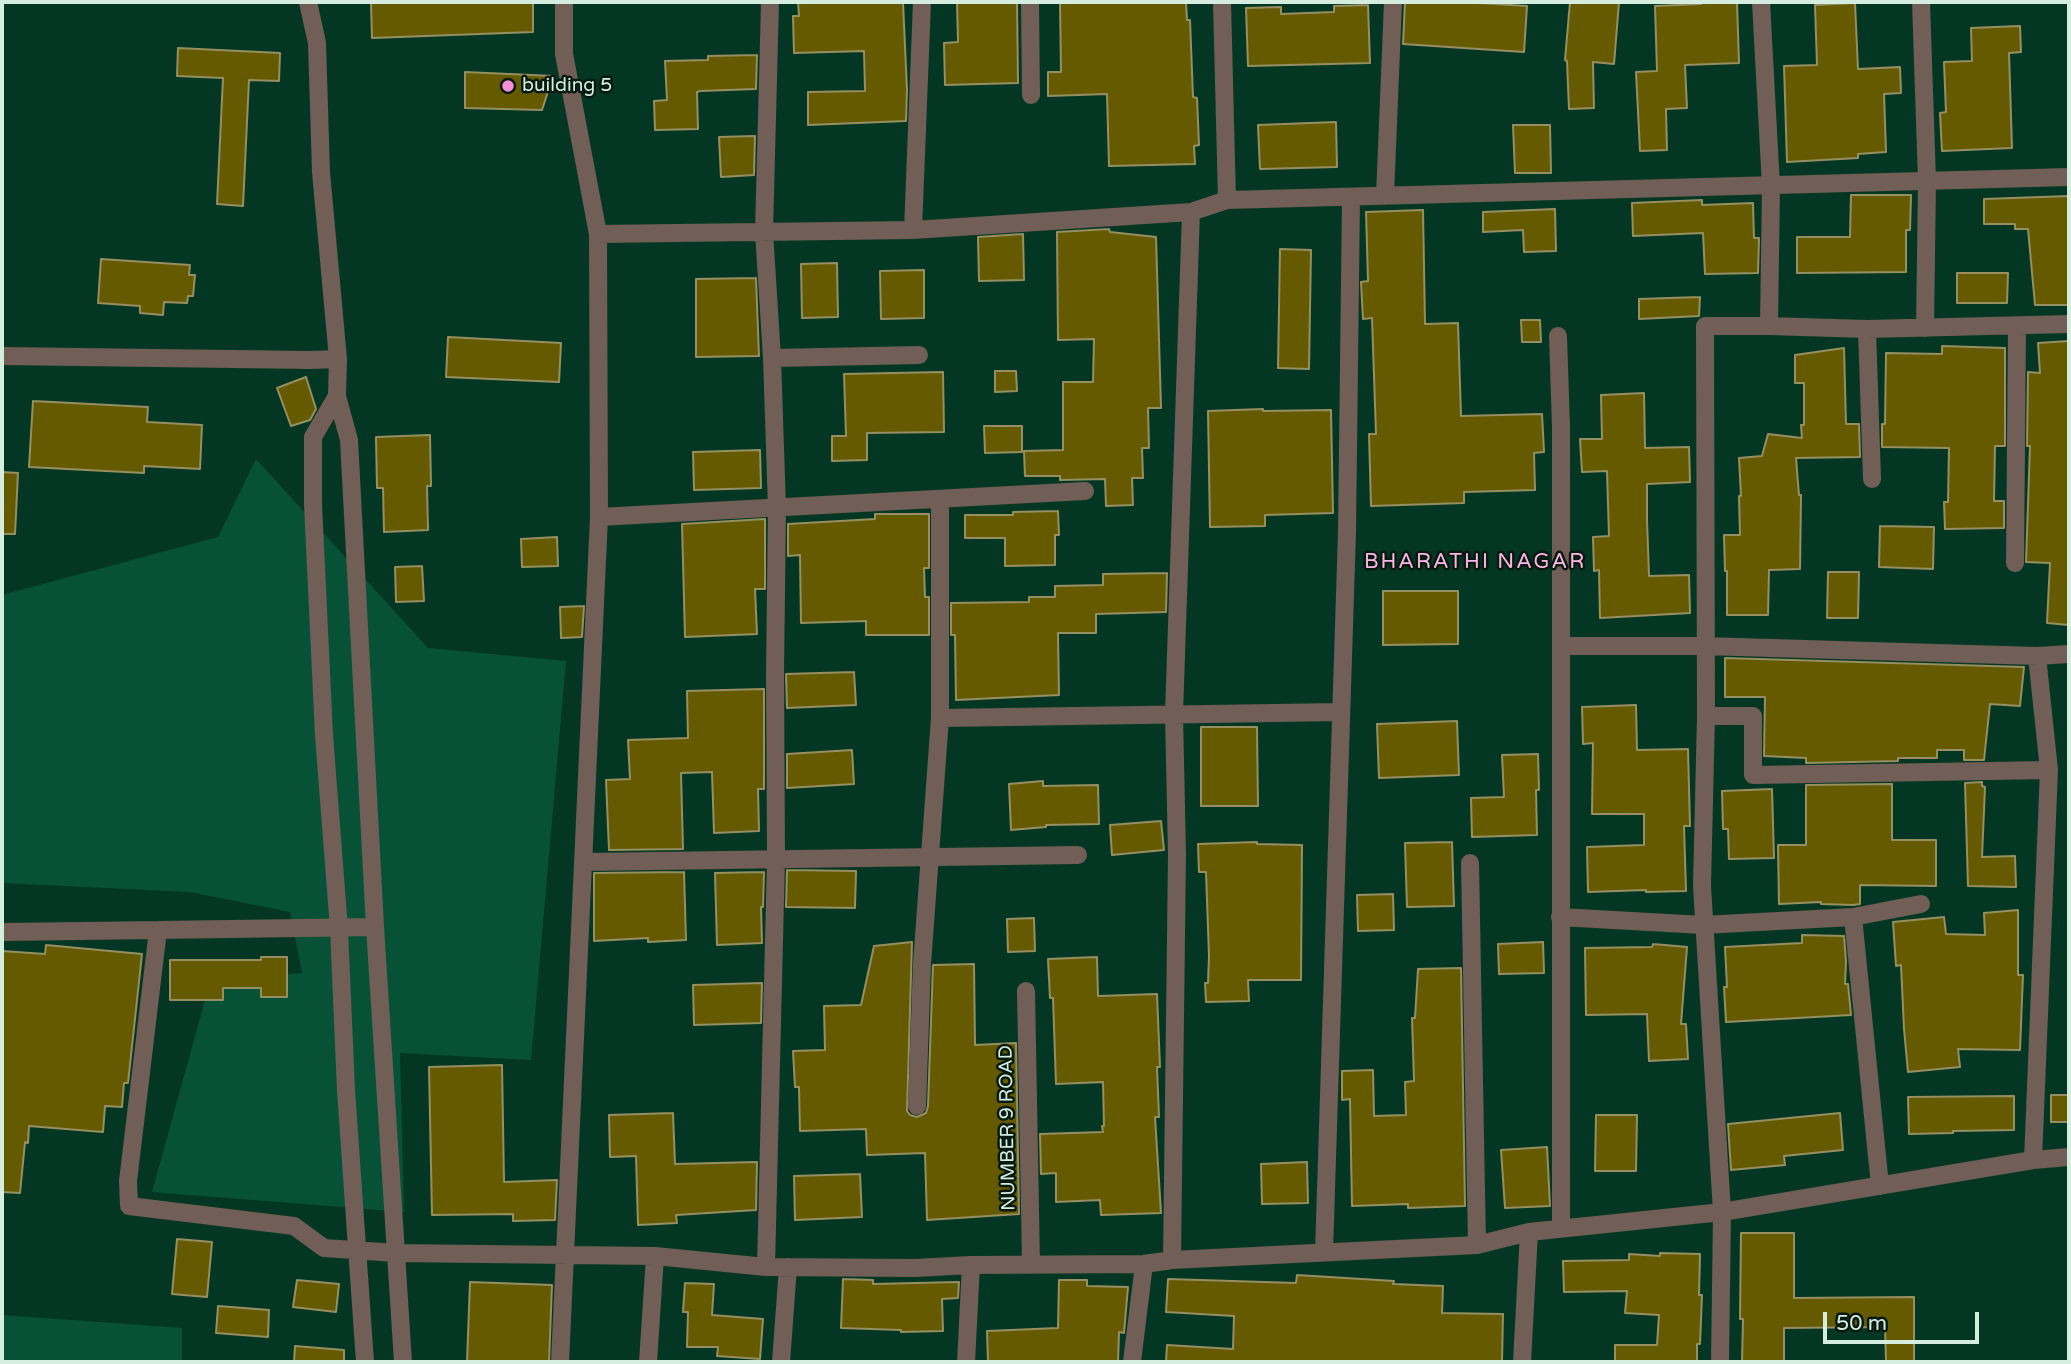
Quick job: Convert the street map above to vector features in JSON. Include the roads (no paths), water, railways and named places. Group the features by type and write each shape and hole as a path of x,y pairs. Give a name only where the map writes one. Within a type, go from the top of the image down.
{"street":[{"path":"308,2 317,43 321,173 338,359 337,396 349,440 402,1362"},
{"path":"560,1362 599,517 598,234 564,54 565,2"},
{"path":"766,1267 776,859 777,508 764,232 770,2"},
{"path":"913,230 922,2"},
{"path":"1030,2 1031,95"},
{"path":"1222,2 1227,201"},
{"path":"1385,196 1393,2"},
{"path":"1761,2 1771,186 1769,326"},
{"path":"1921,2 1927,181 1925,328"},
{"path":"598,234 913,230 1191,212 1227,201 2069,177"},
{"path":"1324,1252 1347,532 1351,197"},
{"path":"1172,1260 1177,855 1174,714 1191,212"},
{"path":"1720,1362 1722,1212 1702,886 1706,716 1705,326 1867,329 2069,324"},
{"path":"2015,563 2017,327"},
{"path":"1867,329 1872,479"},
{"path":"1558,336 1561,427 1561,1228"},
{"path":"772,358 919,355"},
{"path":"2,356 338,359"},
{"path":"337,396 313,437 313,504 324,735 339,929 346,1090 365,1362"},
{"path":"599,517 1085,491"},
{"path":"917,1106 922,964 940,718 940,500"},
{"path":"1561,646 1705,646 2037,656 2069,654"},
{"path":"2034,1160 2049,769 2037,656"},
{"path":"940,718 1341,712"},
{"path":"1706,716 1753,716 1753,775 2049,769"},
{"path":"583,862 1078,855"},
{"path":"1469,863 1477,1245"},
{"path":"1560,918 1703,925 1853,918 1921,904"},
{"path":"1853,918 1880,1186"},
{"path":"2,932 375,927"},
{"path":"158,930 128,1181 129,1206 294,1226 324,1248 396,1253 656,1256 766,1267 915,1268 1144,1264 1172,1260 1477,1245 1529,1232 1722,1212 2034,1160 2069,1157"},
{"name":"NUMBER 9 ROAD","path":"1026,991 1031,1264"},
{"path":"1522,1362 1529,1232"},
{"path":"648,1362 656,1256"},
{"path":"1132,1362 1144,1264"},
{"path":"966,1362 971,1265"},
{"path":"781,1362 788,1267"}],"place":[{"name":"building 5","path":"508,86"}],"district":[{"name":"BHARATHI NAGAR","path":"1475,562"}]}
